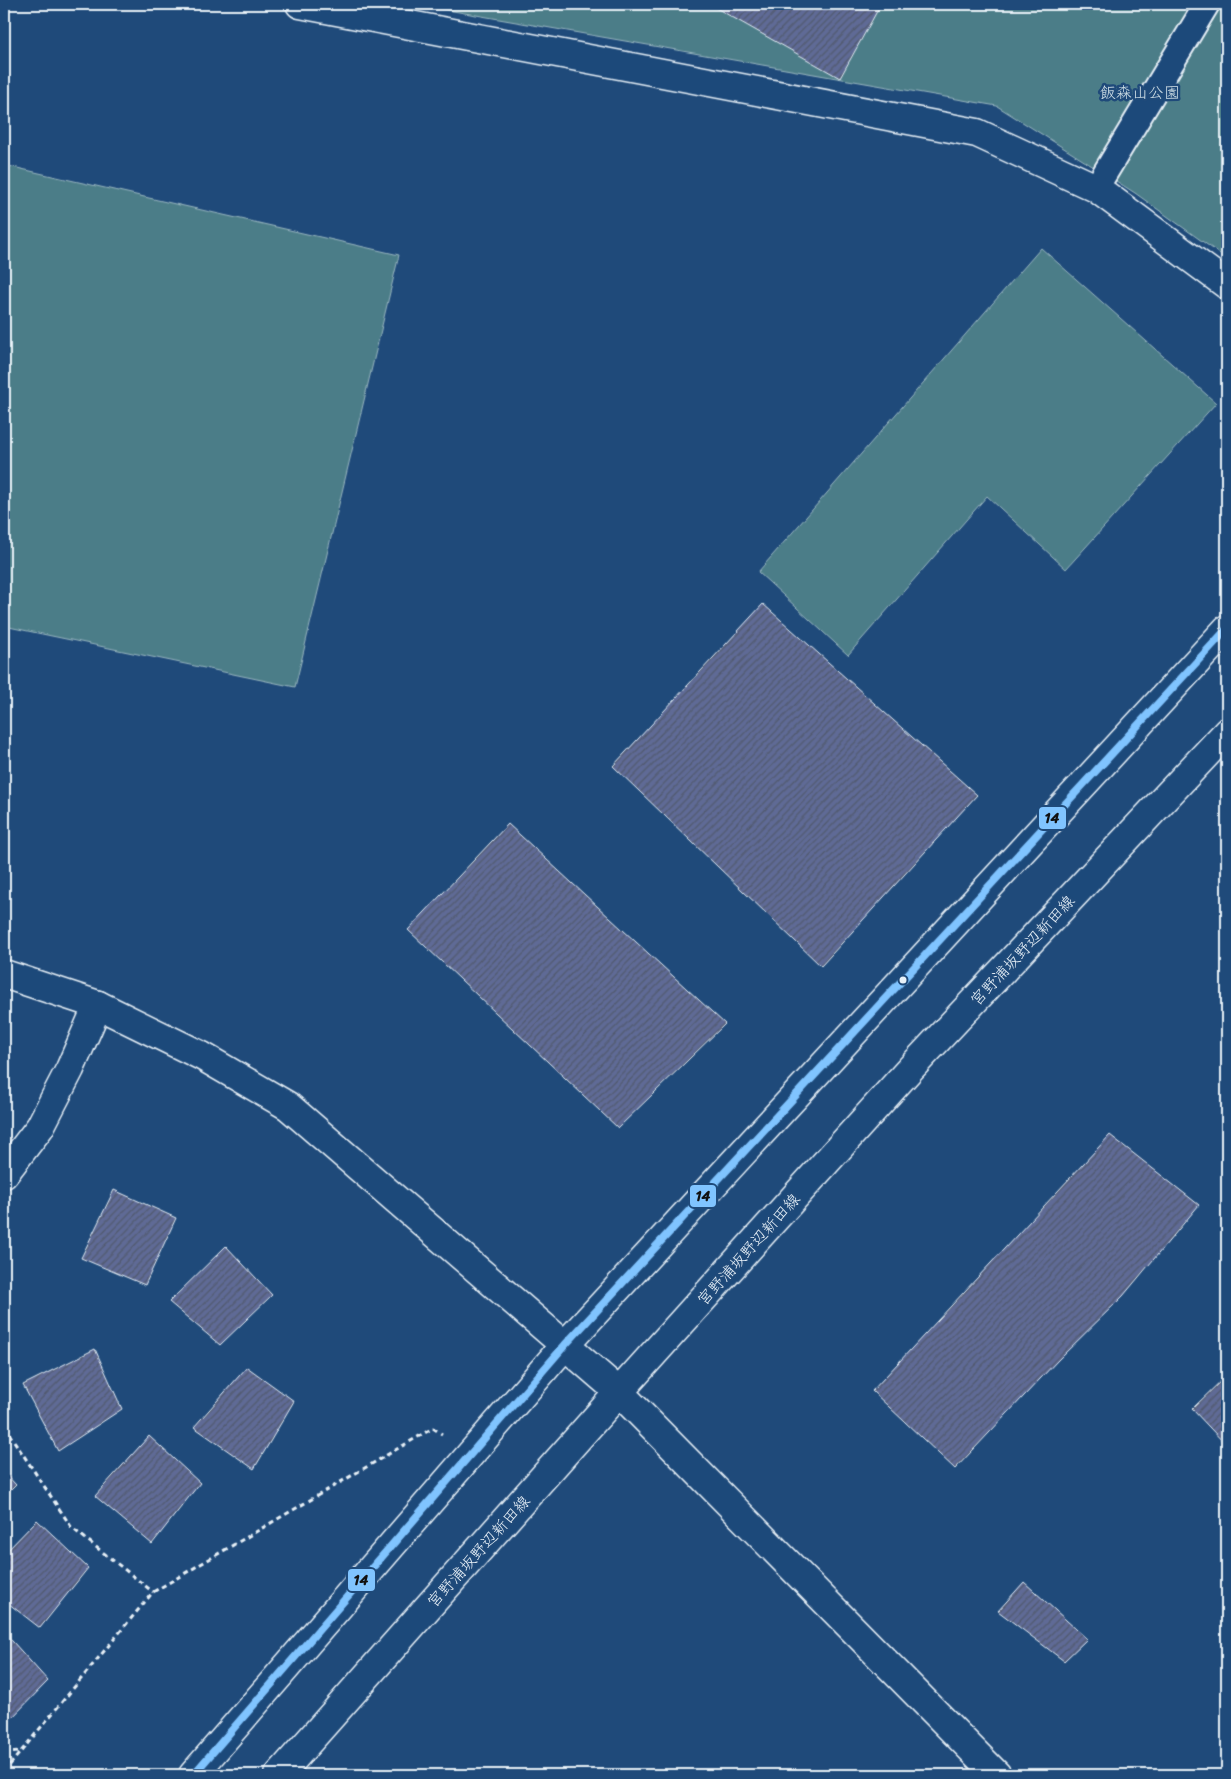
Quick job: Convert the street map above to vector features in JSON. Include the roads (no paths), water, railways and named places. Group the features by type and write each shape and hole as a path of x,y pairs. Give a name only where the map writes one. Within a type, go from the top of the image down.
{"main road":[{"path":"300,4 977,134 1096,188 1227,285"},
{"path":"192,1775 565,1345 1227,629"},
{"name":"宮野浦坂野辺新田線","path":"279,1775 619,1392 910,1069 1227,732"},
{"path":"4,974 98,1005 202,1056 288,1106 619,1392 997,1775"},
{"path":"4,1174 40,1127 70,1069 98,1005"}],"lane":[{"path":"1096,188 1207,4"}],"park label":[{"name":"飯森山公園","path":"1140,92"}]}
